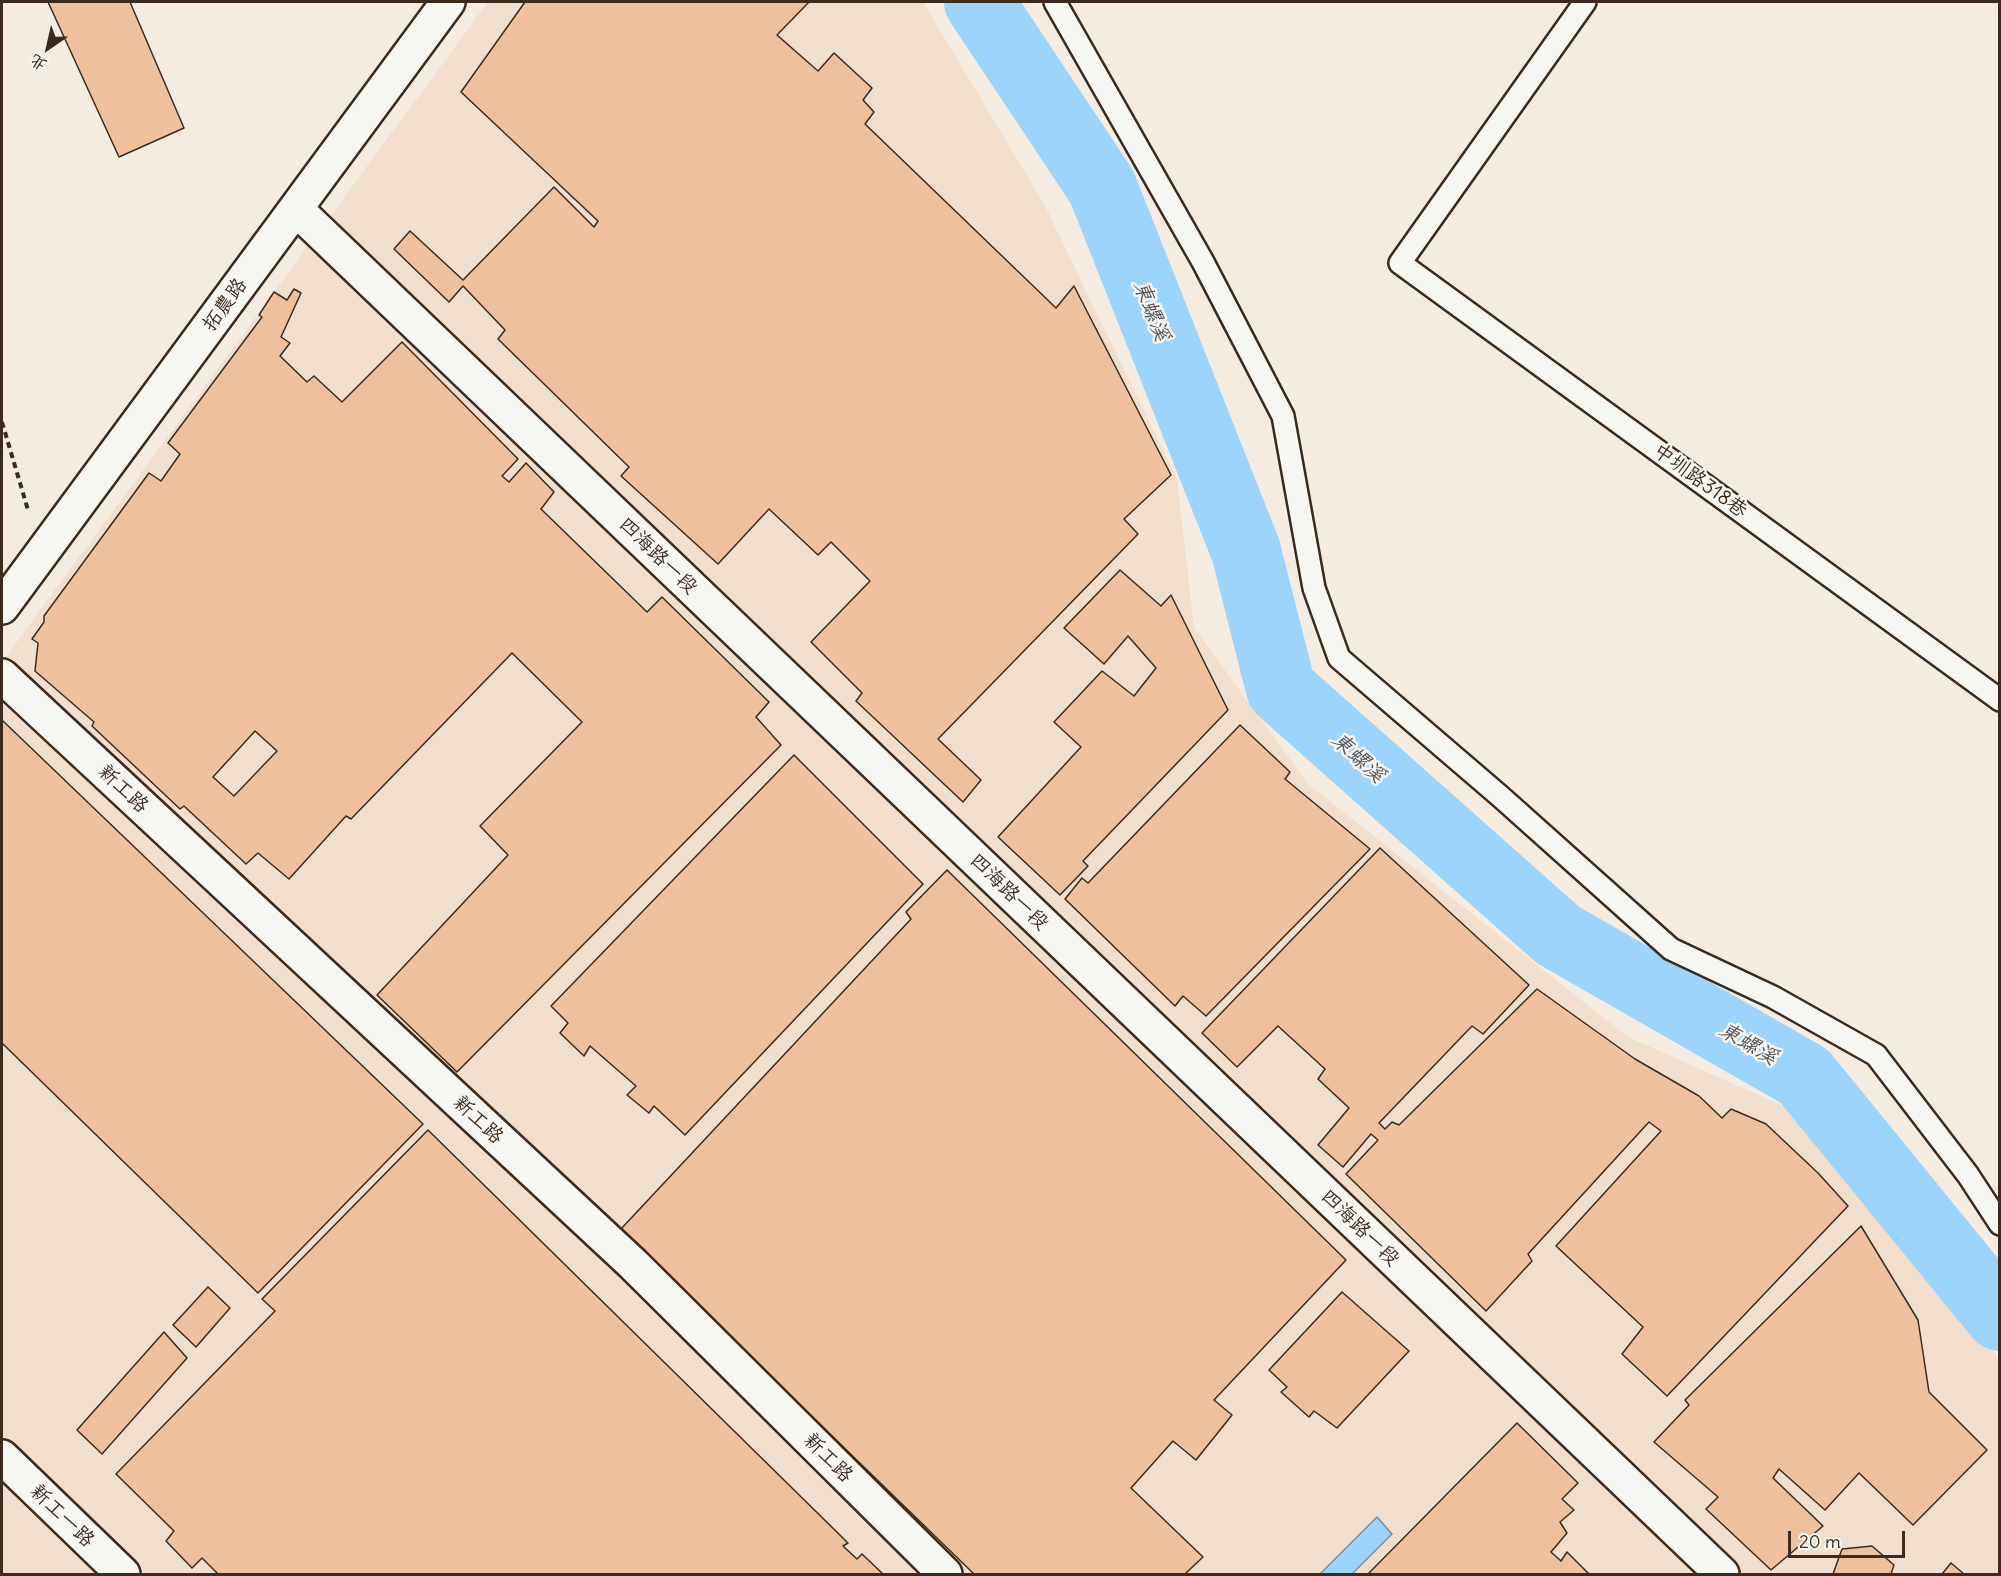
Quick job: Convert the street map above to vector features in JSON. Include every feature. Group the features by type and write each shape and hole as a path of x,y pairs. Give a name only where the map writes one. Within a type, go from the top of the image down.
{"street":[{"name":"拓農路","path":"2,607 448,2"},
{"name":"四海路一段","path":"296,209 1722,1575"},
{"name":"新工路","path":"2,676 633,1264 945,1575"},
{"name":"新工一路","path":"2,1457 123,1575"}],"lane":[{"path":"1056,2 1203,262 1283,416 1314,588 1339,658 1501,797 1671,949 1773,997 1876,1055 1968,1176 2000,1224"},
{"name":"中圳路318巷","path":"1585,2 1400,262 2000,700"}],"path":[{"path":"2,422 28,511 53,538"}],"shaded area":[{"path":"488,2 923,2 1046,208 1177,479 1194,628 1308,784 1628,1037 1826,1125 1999,1360 1999,1574 2,1574 2,662"}],"water":[{"path":"1377,1517 1392,1534 1352,1574 1320,1574"}],"building":[{"path":"48,2 130,2 184,128 119,157"},
{"path":"525,2 809,2 777,35 818,71 834,53 872,88 863,100 874,112 865,124 1056,308 1074,286 1171,475 1124,519 1138,534 938,739 981,780 963,802 856,701 862,693 811,642 870,581 831,542 818,555 769,509 718,564 621,476 629,467 498,339 505,330 463,286 449,302 394,249 410,231 463,280 554,187 594,227 598,221 461,92"},
{"path":"294,289 301,293 281,337 290,343 280,356 307,382 314,376 342,402 402,342 518,459 502,476 509,482 526,463 554,492 541,509 647,612 662,597 769,702 756,717 781,745 457,1072 377,995 508,855 480,826 582,722 512,653 351,819 346,816 289,879 258,853 246,864 184,806 180,809 92,726 94,722 35,671 38,643 32,639 44,622 44,616 149,473 161,481 180,454 168,443 262,317 259,315 274,292 287,300","holes":["255,731 277,751 234,796 213,777"]},
{"path":"1120,570 1161,606 1171,595 1228,710 1083,861 1088,866 1060,895 998,837 1081,747 1054,722 1102,671 1134,696 1156,668 1128,636 1104,664 1064,628"},
{"path":"2,720 423,1124 258,1293 2,1043"},
{"path":"1240,725 1290,772 1285,779 1370,849 1206,1016 1183,996 1175,1006 1065,899 1082,878 1088,883"},
{"path":"794,755 923,884 685,1135 654,1106 649,1113 627,1095 636,1086 590,1046 584,1056 560,1033 568,1023 551,1006"},
{"path":"1380,848 1529,985 1483,1034 1472,1026 1379,1123 1385,1129 1392,1122 1399,1125 1537,989 1635,1059 1699,1096 1722,1118 1731,1109 1766,1124 1818,1173 1848,1206 1667,1396 1622,1354 1643,1327 1556,1246 1661,1131 1649,1122 1528,1254 1532,1261 1486,1311 1346,1174 1378,1140 1371,1134 1343,1167 1318,1145 1349,1108 1318,1079 1325,1069 1278,1026 1237,1067 1202,1033"},
{"path":"947,870 1346,1260 1214,1400 1232,1415 1196,1460 1173,1441 1131,1488 1203,1557 1185,1574 974,1574 620,1230 911,919 906,912"},
{"path":"428,1130 848,1543 843,1546 857,1559 862,1554 883,1574 218,1574 202,1558 192,1568 166,1541 174,1531 116,1474 275,1311 262,1299"},
{"path":"1861,1226 1918,1320 1929,1392 1987,1450 1913,1525 1859,1473 1825,1510 1779,1469 1773,1478 1823,1526 1771,1570 1706,1509 1718,1497 1654,1442 1689,1405 1685,1400"},
{"path":"208,1287 230,1308 196,1347 173,1325"},
{"path":"1342,1292 1409,1351 1337,1428 1314,1411 1309,1417 1281,1392 1287,1387 1269,1370"},
{"path":"164,1332 187,1358 102,1454 77,1430"},
{"path":"1517,1423 1578,1483 1562,1499 1574,1510 1560,1522 1567,1533 1551,1552 1561,1561 1567,1552 1589,1574 1368,1574"},
{"path":"1872,1546 1894,1565 1891,1574 1833,1574 1842,1549"},
{"path":"1951,1563 1964,1574 1942,1574"}],"waterway":[{"name":"東螺溪","path":"979,2 1102,187 1246,551 1281,689 1558,935 1804,1076 2000,1316"}]}
